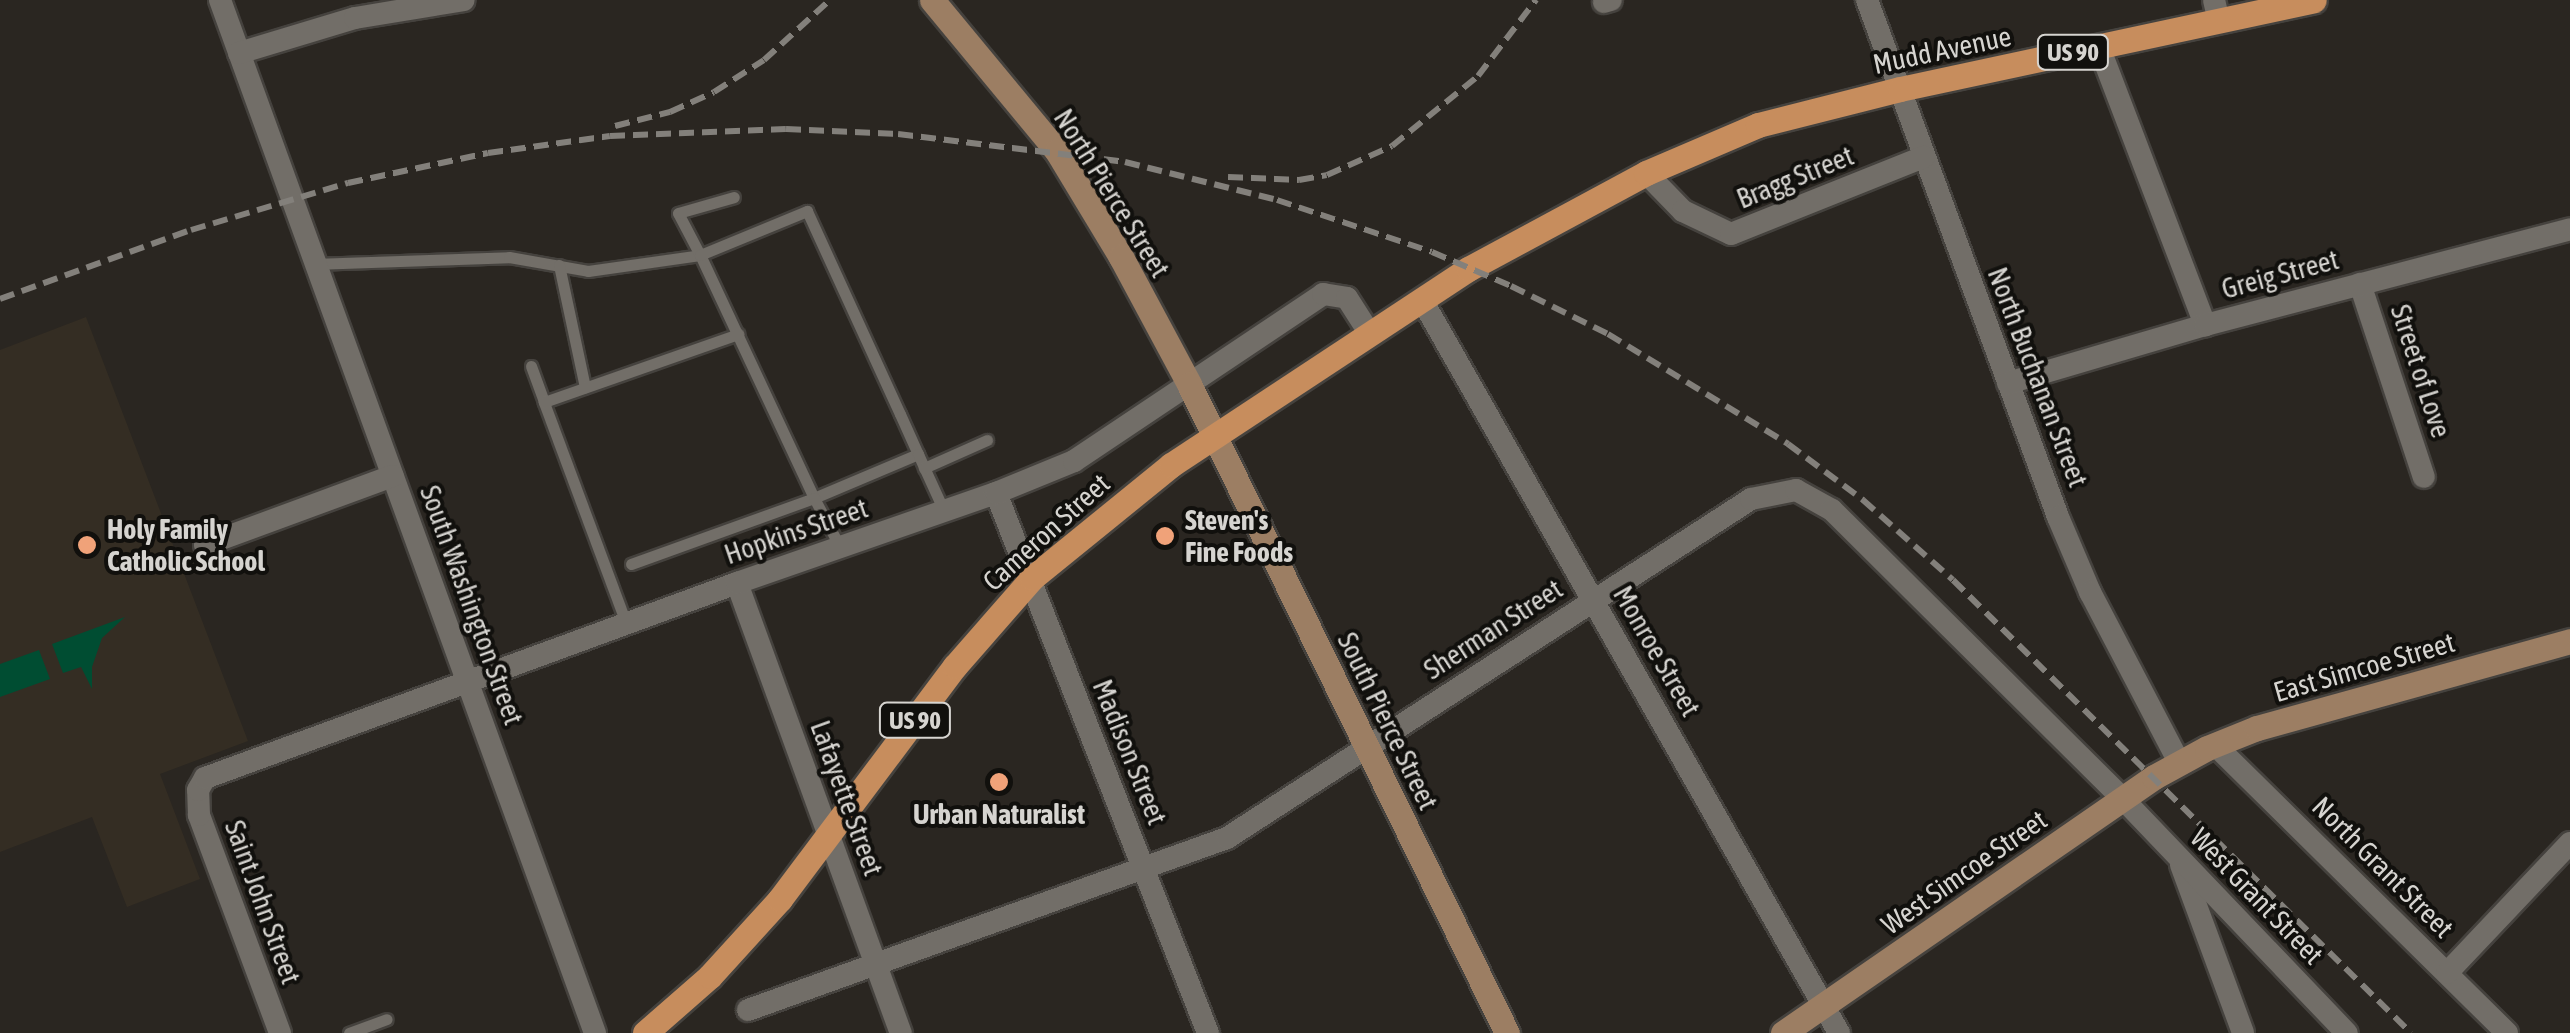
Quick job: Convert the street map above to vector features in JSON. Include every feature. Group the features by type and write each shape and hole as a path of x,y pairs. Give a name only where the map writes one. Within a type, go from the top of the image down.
{"main road":[{"name":"Mudd Avenue","path":"1596,199 1758,124 2099,46 2217,10 2314,0"},
{"name":"Cameron Street","path":"645,1033 739,946 829,836 955,666 1032,578 1118,504 1214,436 1468,269 1596,199"}],"street":[{"name":"South Washington Street","path":"220,0 289,200 595,1033"},
{"path":"239,53 370,14 464,0"},
{"name":"North Pierce Street","path":"932,0 1057,151 1189,384 1214,436"},
{"name":"North Buchanan Street","path":"1867,0 2008,383 2090,592 2180,762"},
{"path":"2099,46 2205,325"},
{"name":"Bragg Street","path":"1646,173 1695,220 1731,234 1924,157"},
{"name":"Greig Street","path":"2008,383 2205,325 2570,229"},
{"name":"Street of Love","path":"2360,284 2424,477"},
{"name":"Hopkins Street","path":"198,790 218,770 996,493 1074,461 1323,294 1347,298 1370,334"},
{"name":"Monroe Street","path":"1422,300 1826,1004 1839,1033"},
{"name":"South Pierce Street","path":"1214,436 1507,1033"},
{"path":"205,545 393,476"},
{"name":"Sherman Street","path":"748,1010 1146,870 1246,828 1751,499 1796,490 1832,510 2124,799"},
{"name":"Madison Street","path":"996,493 1208,1033"},
{"name":"Lafayette Street","path":"736,583 901,1033"},
{"name":"East Simcoe Street","path":"2180,762 2215,745 2290,719 2570,641"},
{"name":"North Grant Street","path":"2215,745 2507,1033"},
{"name":"West Simcoe Street","path":"1783,1033 2180,762"},
{"name":"Saint John Street","path":"198,790 199,816 280,1033"},
{"name":"West Grant Street","path":"2124,799 2347,1033"},
{"path":"2447,973 2570,843"},
{"path":"2178,856 2243,1033"}],"lane":[{"path":"734,197 678,213 840,547"},
{"path":"313,264 508,258 588,271 700,255 806,211 944,511"},
{"path":"558,266 585,388"},
{"path":"544,402 738,334"},
{"path":"532,366 626,624"},
{"path":"924,468 987,440"},
{"path":"630,564 814,498 918,454"},
{"path":"352,1032 387,1019"}],"shaded area":[{"name":"Holy Family Catholic School","path":"86,317 248,741 160,774 200,879 127,907 92,817 0,852 0,350"}],"green space":[{"path":"125,617 102,638 92,667 92,689 81,667 63,673 52,644"},
{"path":"39,650 50,679 0,697 0,664"}],"railway":[{"path":"615,126 670,112 714,92 764,60 830,0"},
{"path":"1228,177 1299,180 1327,175 1392,146 1478,76 1536,0"},
{"path":"0,299 191,230 348,183 488,153 610,136 786,129 898,134 1125,162 1277,200 1432,252 1511,286 1608,334 1788,444 1863,500 1953,580 2411,1033"}],"place":[{"name":"Steven's Fine Foods","path":"1165,536"},
{"name":"Holy Family Catholic School","path":"87,545"},
{"name":"Urban Naturalist","path":"999,782"}]}
